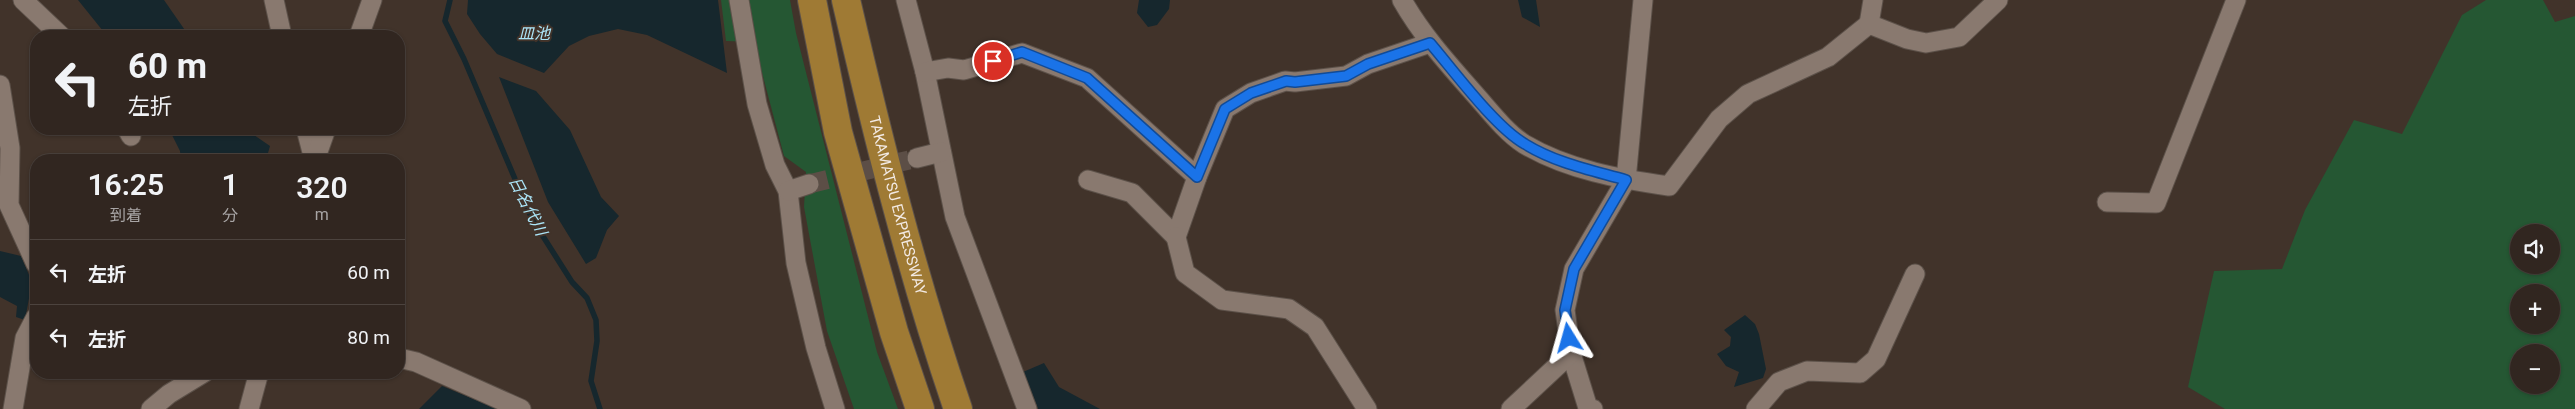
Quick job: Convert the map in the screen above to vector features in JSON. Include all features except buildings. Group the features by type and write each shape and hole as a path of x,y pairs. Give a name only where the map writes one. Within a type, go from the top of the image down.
{"highway":[{"path":"812,0 838,132 894,332 920,409"},
{"name":"TAKAMATSU EXPRESSWAY","path":"846,0 873,118 928,323 958,409"}],"street":[{"path":"23,0 55,30"},
{"path":"274,0 281,30"},
{"path":"361,30 372,0"},
{"path":"739,0 757,104 775,164 788,191 796,263 816,348 835,409"},
{"path":"906,0 925,72 955,217 1027,409"},
{"path":"1402,0 1430,43 1494,116 1523,143 1561,162 1626,180 1669,186 1719,119 1748,94 1828,56 1869,24 1872,0"},
{"path":"1593,409 1588,408 1571,353 1565,310 1574,269 1626,180 1643,0"},
{"path":"1869,24 1907,39 1926,43 1959,37 1998,0"},
{"path":"2107,202 2156,203 2236,0"},
{"path":"1176,237 1197,177 1225,109 1251,93 1286,81 1295,82 1346,76 1368,64 1430,43"},
{"path":"925,72 948,68 964,70 1022,52 1087,78 1197,177"},
{"path":"0,85 10,148 9,205 30,251"},
{"path":"308,135 313,154"},
{"path":"317,154 324,135"},
{"path":"917,158 941,152"},
{"path":"1088,180 1132,193 1176,237 1185,273 1222,300 1289,309 1315,327 1367,409"},
{"path":"788,191 809,184"},
{"path":"1756,409 1779,382 1807,371 1860,373 1876,359 1916,274"},
{"path":"13,409 25,338 30,328"},
{"path":"1510,409 1571,353"},
{"path":"405,359 416,362 521,409"},
{"path":"152,409 169,394 194,379"},
{"path":"250,409 256,379"}],"green space":[{"path":"721,0 790,0 796,33 877,352 898,409 854,409 827,331 804,207 806,172 784,156 754,42 726,41"},
{"path":"2486,0 2543,0 2555,22 2575,16 2575,409 2225,409 2188,387 2214,271 2282,269 2305,210 2354,120 2402,134 2462,15"}],"water":[{"path":"78,0 164,0 185,30 102,30"},
{"name":"皿池","path":"468,0 718,0 727,73 647,35 618,29 589,36 569,46 544,73 497,54 480,34 467,14"},
{"path":"1139,0 1170,0 1169,9 1157,25 1148,27 1137,13"},
{"path":"1518,0 1536,0 1540,27 1522,17"},
{"path":"499,77 536,91 570,130 601,197 619,216 607,230 596,258 586,264 548,202"},
{"path":"172,135 254,135 270,146 268,154 180,154"},
{"path":"0,251 21,256 30,277 30,293 25,320 16,317 17,306 0,297"},
{"path":"1745,315 1755,324 1759,334 1766,369 1763,378 1734,387 1739,372 1726,366 1717,354 1730,346 1731,337 1724,330"},
{"path":"1044,363 1059,387 1100,409 1038,409 1023,372"},
{"path":"442,386 495,408 496,409 419,409"}],"waterway":[{"name":"日名代川","path":"450,0 445,21 464,59 532,219 572,282 587,298 596,320 597,341 591,381 600,409"}],"tunnel":[{"path":"809,184 917,158"}],"route":[{"path":"993,61 1022,52 1087,78 1197,177 1225,109 1251,93 1286,81 1295,82 1346,76 1368,64 1430,43 1494,116 1523,143 1561,162 1626,180 1574,269 1565,310 1569,338"}]}
